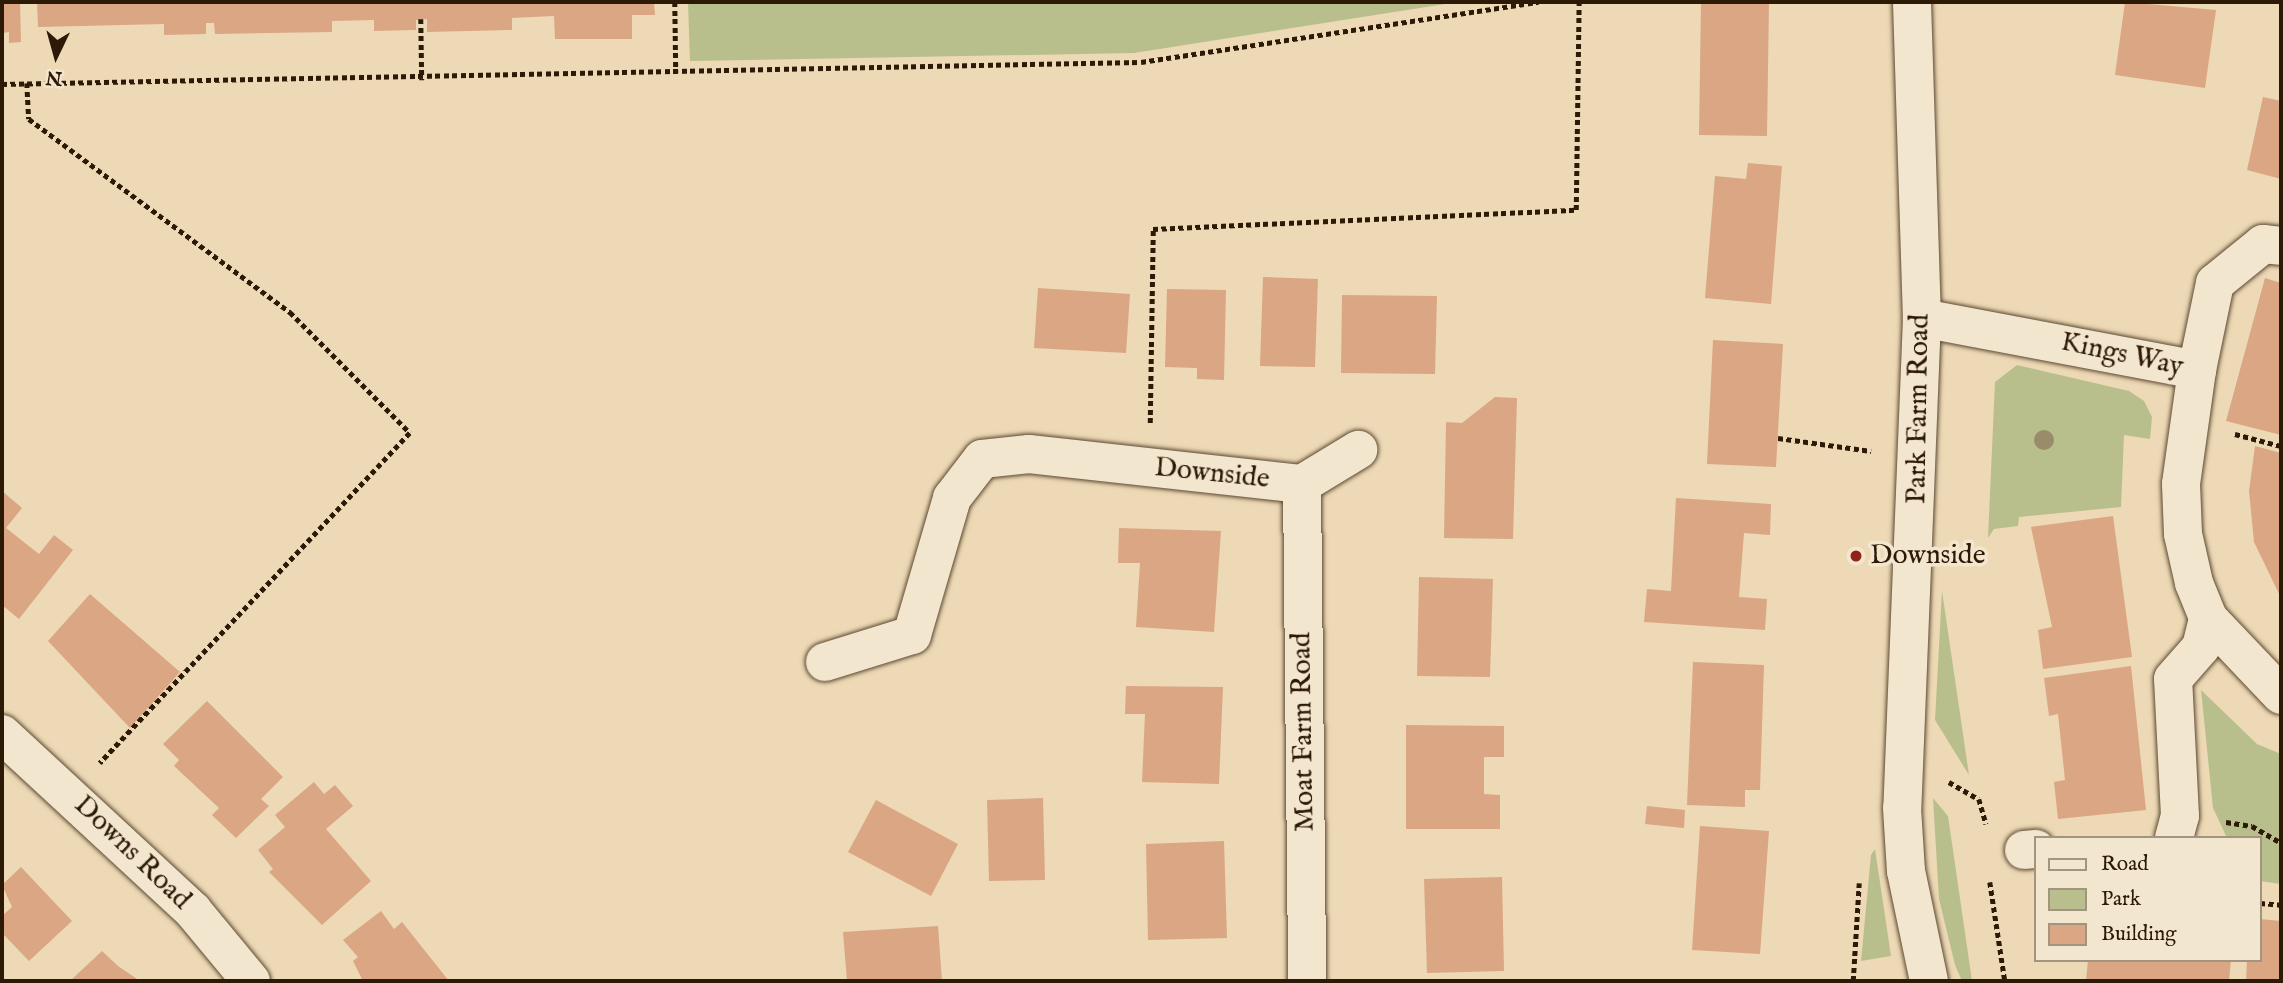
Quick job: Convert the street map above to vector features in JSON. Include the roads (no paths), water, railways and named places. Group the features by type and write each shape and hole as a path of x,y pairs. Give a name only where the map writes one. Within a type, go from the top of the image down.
{"street":[{"name":"Park Farm Road","path":"1912,2 1922,318 1902,755 1906,871 1930,981"},
{"path":"2197,370 2215,283 2263,244 2281,246"},
{"name":"Kings Way","path":"1922,318 2197,370 2181,484 2183,534 2208,618 2281,695"},
{"name":"Downside","path":"825,662 912,635 952,498 982,459 1007,453 1302,484 1358,450"},
{"name":"Moat Farm Road","path":"1302,484 1307,981"},
{"path":"2177,827 2173,679 2201,647 2208,618"},
{"name":"Downs Road","path":"2,734 183,901 251,981"}],"place":[{"name":"Downside","path":"1856,556"}]}
